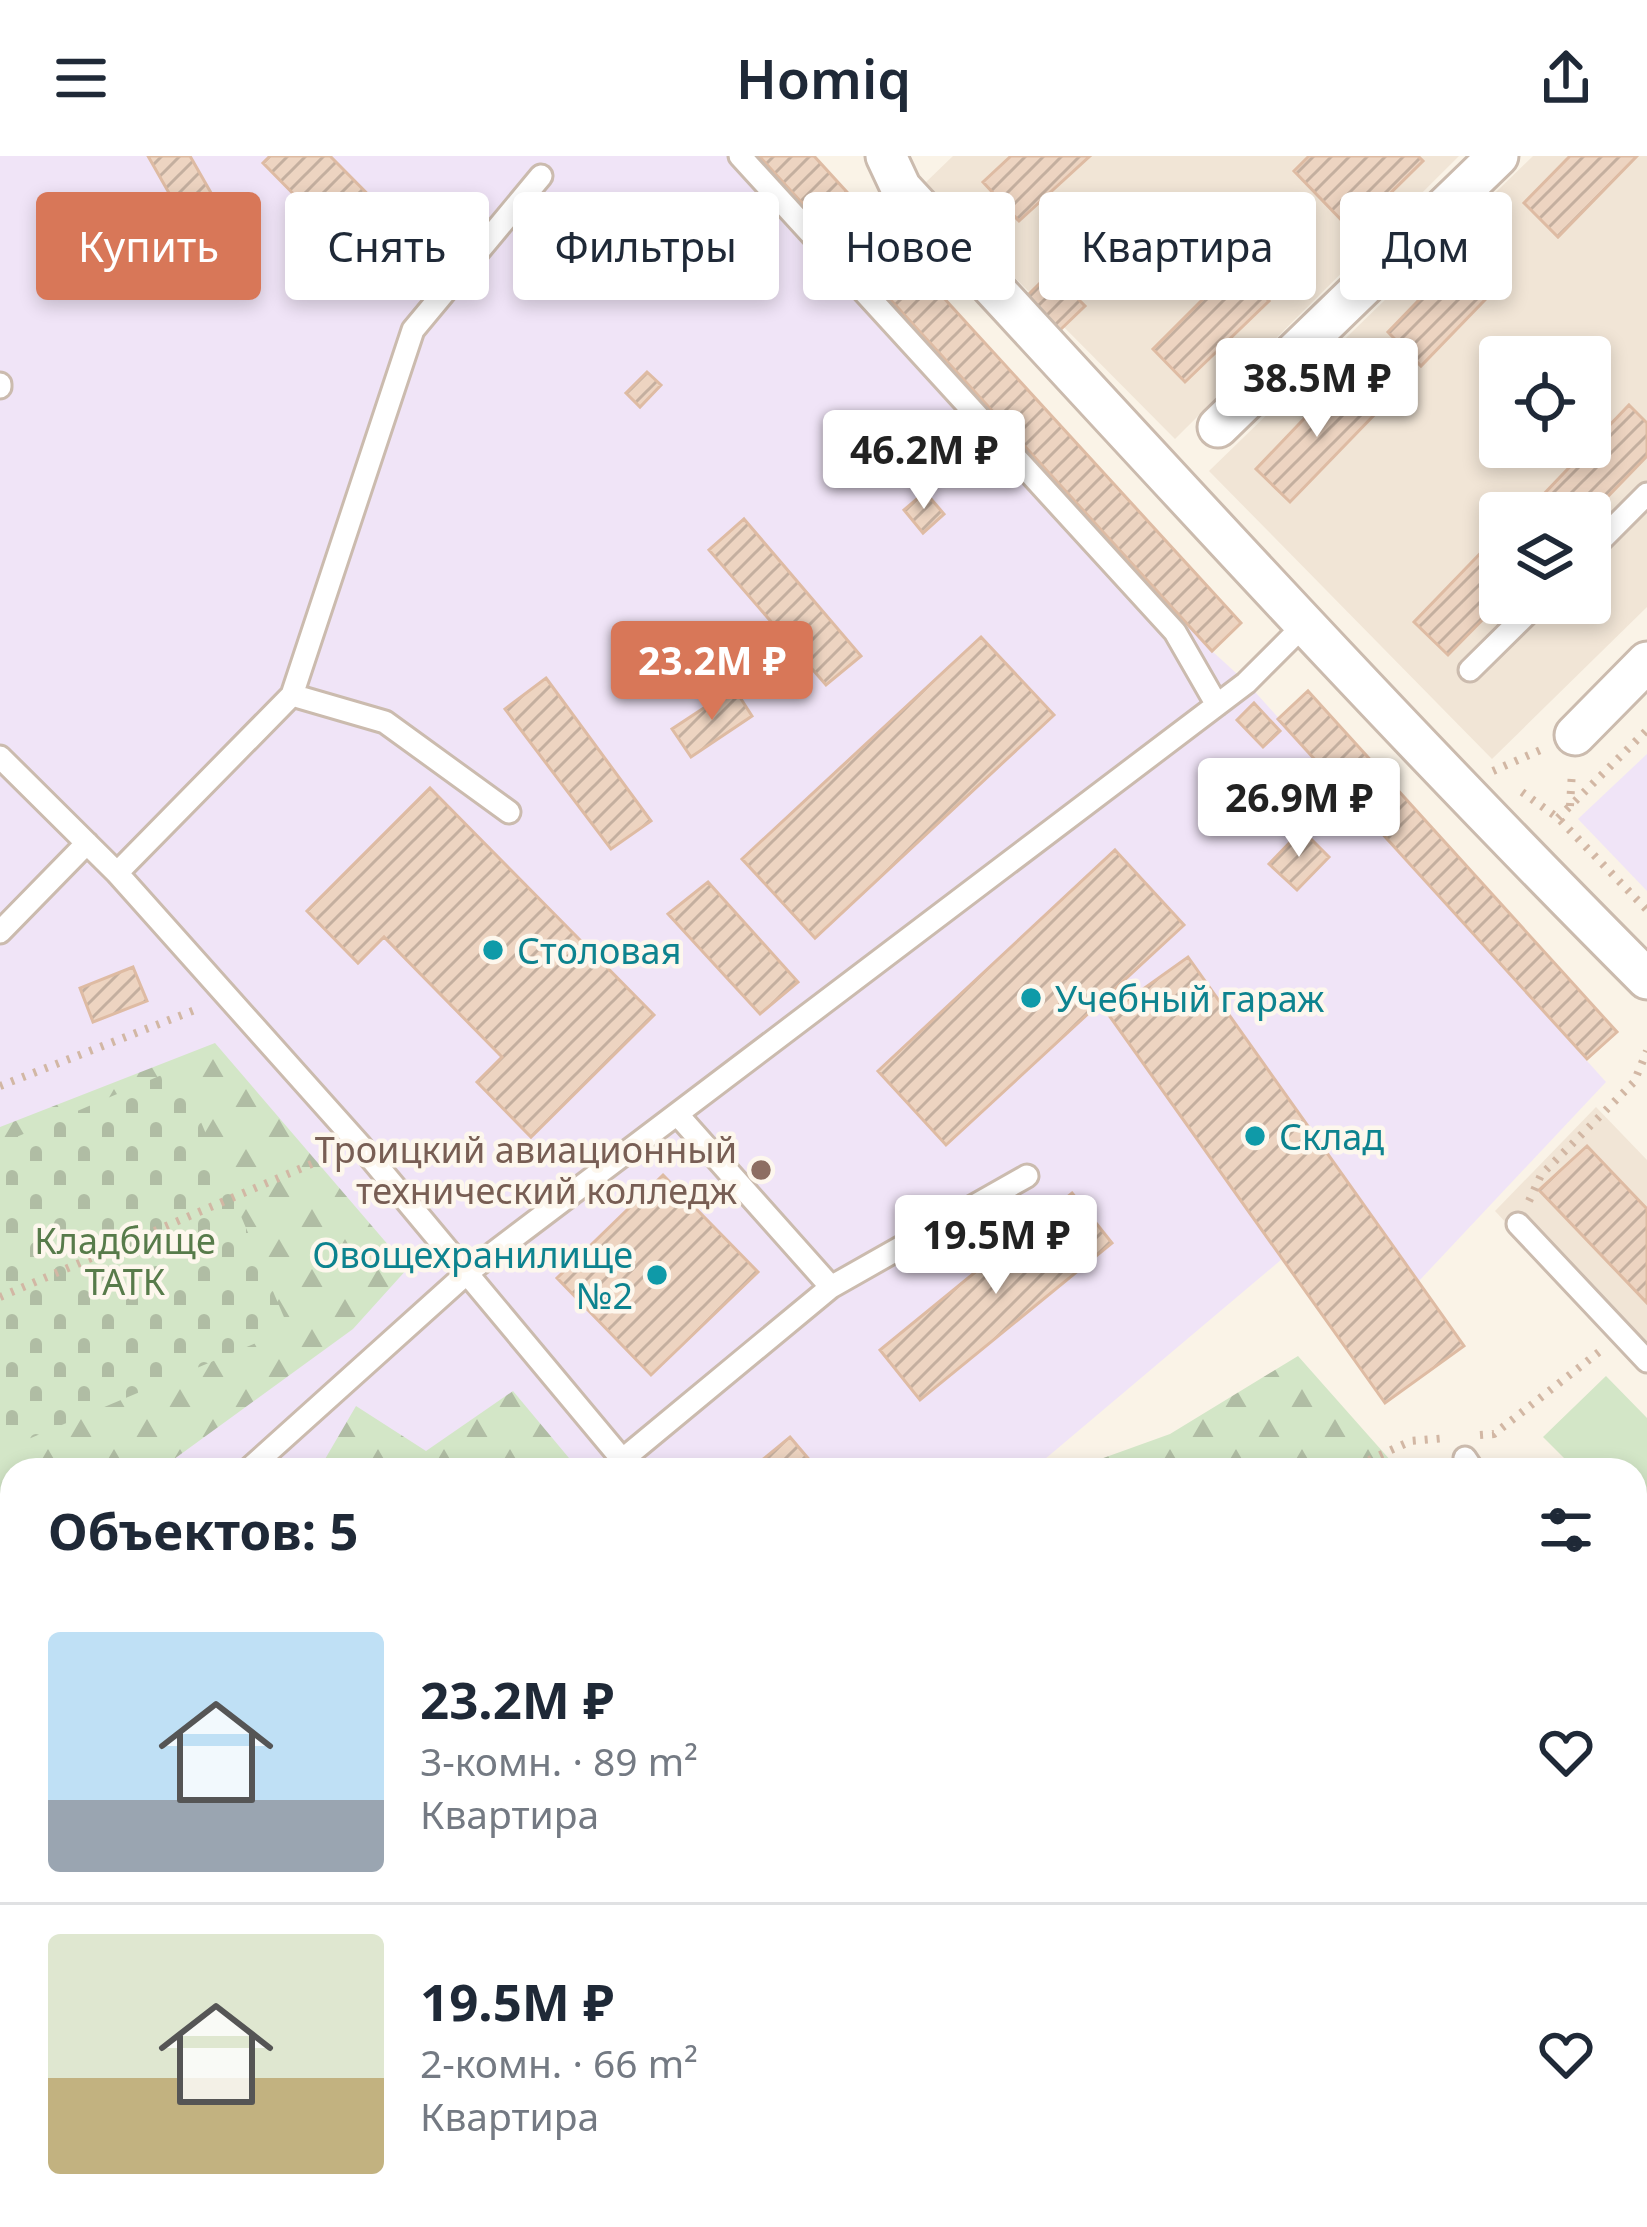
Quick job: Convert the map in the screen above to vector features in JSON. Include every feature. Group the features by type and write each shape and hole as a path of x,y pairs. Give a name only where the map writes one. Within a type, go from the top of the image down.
{"street":[{"path":"1218,427 1498,156"},
{"path":"894,172 1304,625 1647,979"},
{"path":"1575,735 1647,662"}],"lane":[{"path":"740,156 1175,632 1217,705"},
{"path":"118,873 292,694 413,330 541,176"},
{"path":"1611,530 1647,494"},
{"path":"1471,670 1517,624"},
{"path":"261,1458 467,1273 1246,683 1304,625"},
{"path":"292,694 385,722 509,812"},
{"path":"0,758 118,873 359,1144 621,1458"},
{"path":"0,932 87,843"},
{"path":"677,1114 831,1287"},
{"path":"635,1458 831,1287 1027,1177"},
{"path":"1518,1224 1647,1360"}],"path":[{"path":"1558,818 1647,730"},
{"path":"1457,787 1575,735"},
{"path":"0,1086 227,998"},
{"path":"1518,1224 1541,1174 1634,1082 1647,1052"},
{"path":"0,1297 359,1144"},
{"path":"1473,1436 1494,1434 1623,1334"},
{"path":"1373,1458 1411,1441 1453,1437"}],"shaded area":[{"name":"Троицкий авиационный технический колледж","path":"0,156 759,156 803,204 803,300 891,300 1212,651 1247,683 1606,1082 1418,1282 1282,1259 1046,1458 0,1458"},
{"path":"953,156 1459,156 1423,192 1340,192 1340,275 1316,298 1316,192 1039,192 1039,300 1314,300 1175,439 1015,278 1015,192 930,192 923,185"},
{"path":"1533,156 1647,156 1647,607 1492,759 1209,471 1385,300 1512,300 1512,192 1496,192"},
{"path":"1647,754 1647,891 1578,819"},
{"path":"1596,1107 1647,1160 1647,1373 1495,1211"}],"green space":[{"name":"Кладбище ТАТК","path":"215,1043 408,1268 353,1329 176,1458 0,1458 0,1127"},
{"name":"Кладбище ТАТК","path":"178,1068 289,1329 0,1451 0,1144"},
{"path":"1298,1356 1388,1458 1103,1458 1170,1434"},
{"path":"1606,1376 1647,1418 1647,1458 1564,1458 1543,1437"},
{"path":"513,1391 569,1458 326,1458 356,1406 426,1451"}],"building":[{"path":"148,156 190,156 211,192 168,192"},
{"path":"270,156 330,156 366,192 292,192 263,163"},
{"path":"759,156 814,156 847,192 803,192 803,204"},
{"path":"1011,156 1090,156 1051,192 1039,192 1039,203 1019,221 1015,192 992,192 983,182"},
{"path":"1309,156 1418,156 1423,161 1392,192 1340,192 1340,219 1294,171"},
{"path":"1570,156 1637,156 1558,237 1524,203"},
{"path":"1039,284 1039,300 1079,300 1085,306 1058,332 1025,298"},
{"path":"891,300 946,300 1241,623 1212,651"},
{"path":"1202,300 1269,301 1185,382 1153,349"},
{"path":"1419,300 1485,300 1421,366 1388,332"},
{"path":"647,372 661,385 640,407 626,393"},
{"path":"1343,378 1377,412 1290,502 1256,469"},
{"path":"1629,405 1647,423 1647,456 1611,493 1546,492 1569,468 1611,468 1611,424"},
{"path":"925,492 944,514 923,533 904,510"},
{"path":"744,519 861,656 826,685 709,550"},
{"path":"1479,555 1479,623 1448,655 1414,622"},
{"path":"981,637 1054,715 815,938 742,859"},
{"path":"546,678 651,821 611,849 505,709"},
{"path":"734,688 752,716 691,757 672,729"},
{"path":"1308,691 1617,1032 1587,1059 1278,719"},
{"path":"1254,703 1280,731 1263,747 1237,720"},
{"name":"Столовая","path":"430,788 654,1015 531,1137 477,1082 502,1057 384,937 358,963 307,911"},
{"path":"1302,830 1329,857 1297,890 1269,864"},
{"name":"Учебный гараж","path":"1115,850 1184,925 946,1145 878,1071"},
{"path":"708,882 798,982 760,1014 668,914"},
{"name":"Склад","path":"1188,957 1464,1346 1385,1403 1108,1014"},
{"path":"133,967 147,1001 93,1022 80,988"},
{"path":"1587,1146 1647,1209 1647,1303 1539,1190"},
{"name":"Овощехранилище №2","path":"663,1175 758,1272 651,1375 557,1278"},
{"path":"1072,1193 1112,1243 920,1400 880,1350"},
{"path":"790,1437 808,1458 765,1458"}],"place":[{"name":"Столовая","path":"493,950"},
{"name":"Учебный гараж","path":"1031,998"},
{"name":"Склад","path":"1255,1136"},
{"name":"Троицкий авиационный технический колледж","path":"761,1170"},
{"name":"Овощехранилище №2","path":"657,1275"}]}
